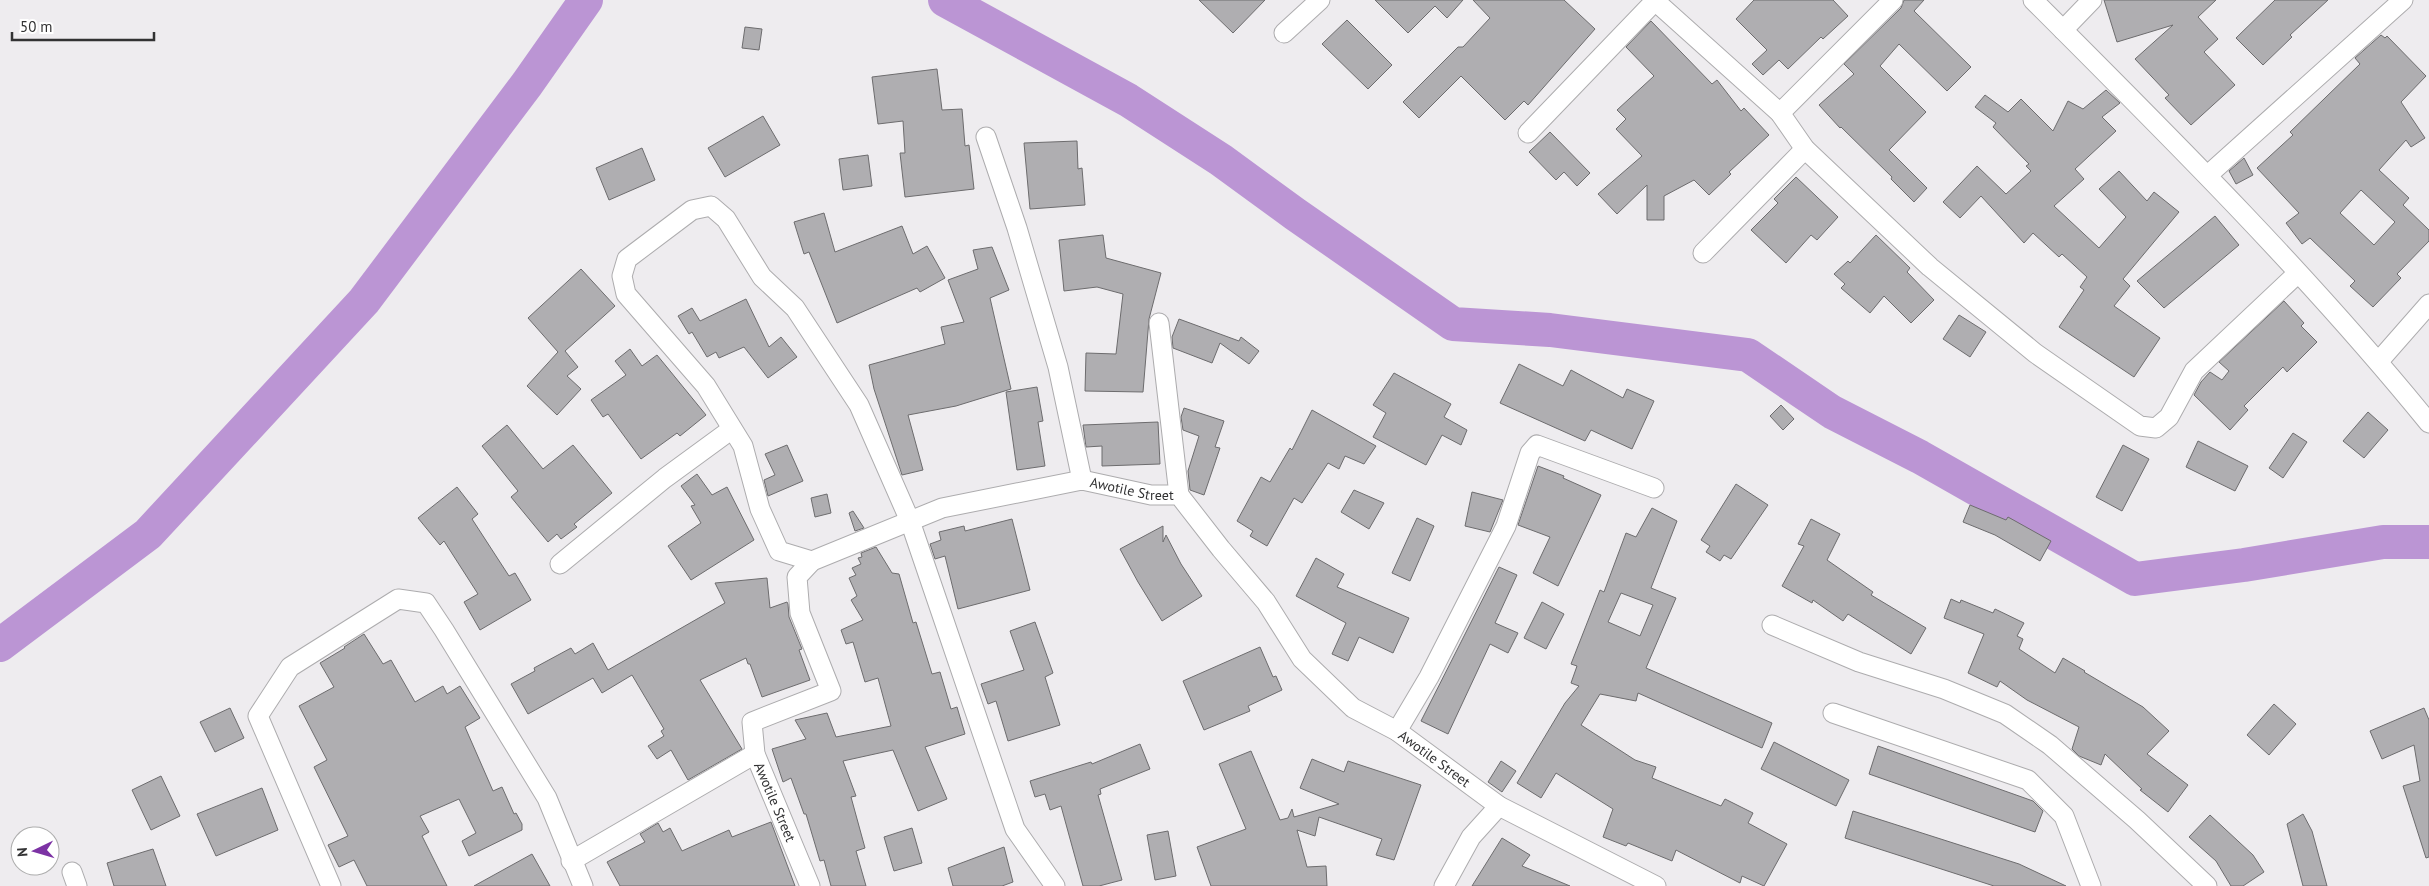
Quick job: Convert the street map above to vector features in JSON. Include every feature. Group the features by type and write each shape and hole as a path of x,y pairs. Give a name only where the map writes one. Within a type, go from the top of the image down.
{"street":[{"path":"1284,32 1320,0"},
{"path":"1528,134 1655,0 1780,113 1805,149 1930,267 2035,353 2140,426 2156,428 2169,417 2194,371 2298,273"},
{"path":"1780,113 1893,0"},
{"path":"2034,0 2208,175 2379,362 2429,424"},
{"path":"2063,30 2092,0"},
{"path":"2208,175 2403,0"},
{"path":"986,137 1017,228 1058,367 1082,480"},
{"path":"1702,253 1805,149"},
{"path":"812,561 779,552 760,509 743,446 706,386 626,294 622,276 628,259 692,210 711,206 726,219 762,278 796,308 859,405 910,521 1015,829 1055,886"},
{"path":"2379,362 2429,304"},
{"path":"1159,323 1179,495"},
{"path":"560,564 665,478 732,428"},
{"path":"1397,732 1429,677 1506,526 1530,453 1538,445 1654,488"},
{"name":"Awotile Street","path":"810,886 755,754 752,722 831,691 800,613 798,577 812,561 942,508 1082,480 1152,495 1179,495 1266,602 1302,659 1353,708 1397,732 1499,806 1656,886"},
{"path":"331,886 258,716 290,667 398,599 426,603 444,630 547,798 582,886"},
{"path":"1772,625 1858,662 1944,689 2005,714 2050,745 2137,820 2207,886"},
{"path":"1833,713 2028,780 2064,816 2092,886"},
{"path":"571,861 755,754"},
{"path":"1444,886 1471,837 1499,806"}],"building":[{"path":"1199,0 1265,0 1233,33"},
{"path":"1375,0 1463,0 1447,18 1435,6 1408,33"},
{"path":"1473,0 1564,0 1595,29 1528,105 1524,101 1505,120 1461,76 1419,118 1403,102 1458,47 1463,47 1490,18"},
{"path":"1754,0 1833,0 1848,16 1823,39 1821,37 1788,69 1779,60 1763,75 1752,64 1767,50 1736,19"},
{"path":"1904,0 1924,0 1914,11 1971,67 1947,91 1899,44 1880,66 1926,112 1889,150 1927,188 1914,202 1891,179 1892,177 1840,128 1819,105 1854,74 1844,64 1901,8"},
{"path":"2104,0 2216,0 2198,17 2218,39 2204,52 2235,85 2191,125 2165,98 2169,95 2135,59 2173,25 2117,42"},
{"path":"2275,0 2328,0 2290,35 2292,37 2263,65 2236,38"},
{"path":"1347,20 1392,65 1368,89 1322,44"},
{"path":"1651,21 1712,84 1717,80 1741,111 1744,108 1769,135 1729,172 1731,174 1709,195 1694,180 1664,196 1664,220 1647,220 1647,185 1617,214 1598,194 1642,156 1616,129 1626,119 1617,110 1654,76 1626,47"},
{"path":"745,27 762,29 759,50 742,48"},
{"path":"2381,35 2385,38 2387,36 2426,76 2401,102 2425,138 2411,147 2406,140 2379,170 2409,198 2403,205 2429,230 2429,241 2397,274 2401,278 2373,307 2350,286 2355,281 2310,238 2302,244 2286,223 2299,213 2257,168 2293,135 2290,132 2360,64 2355,58","holes":["2361,190 2395,222 2374,245 2340,213"]},
{"path":"937,69 942,110 962,109 965,146 969,145 974,189 905,197 900,153 905,153 903,121 878,124 872,77"},
{"path":"2106,90 2120,103 2102,117 2116,131 2075,169 2084,179 2054,206 2099,248 2126,217 2099,189 2119,171 2147,201 2154,192 2179,212 2123,279 2130,286 2114,306 2160,338 2134,377 2059,327 2084,290 2080,287 2087,277 2062,254 2059,257 2033,233 2024,243 1981,196 1960,218 1943,202 1977,166 2006,194 2031,171 2026,166 2029,164 1993,127 1996,123 1975,107 1985,95 2008,112 2021,99 2053,131 2068,101 2083,109"},
{"path":"763,116 780,145 725,177 708,148"},
{"path":"1550,132 1590,173 1577,186 1564,172 1556,180 1529,152"},
{"path":"1077,141 1078,169 1082,168 1085,205 1030,209 1024,143"},
{"path":"642,148 655,180 609,200 596,168"},
{"path":"868,155 872,186 843,190 839,159"},
{"path":"2244,158 2253,175 2236,184 2229,171"},
{"path":"1796,177 1838,217 1817,240 1811,235 1786,263 1751,230 1778,203 1774,199"},
{"path":"824,213 835,252 902,226 913,254 927,246 945,278 920,292 917,288 837,323 809,252 804,254 794,222"},
{"path":"2215,216 2239,245 2164,308 2137,281"},
{"path":"1103,235 1106,258 1161,273 1149,319 1143,392 1085,391 1086,353 1116,354 1123,294 1097,287 1064,291 1059,240"},
{"path":"1876,235 1910,268 1907,272 1934,300 1911,323 1884,296 1870,313 1841,288 1845,284 1834,274 1848,261 1850,263"},
{"path":"992,247 1009,290 990,298 1011,389 956,406 908,415 923,470 902,475 874,389 869,365 945,344 941,327 964,322 948,280 978,269 973,250"},
{"path":"581,269 615,306 565,351 578,367 567,376 581,389 557,415 527,386 558,352 528,318"},
{"path":"746,299 769,347 781,337 797,357 768,378 744,347 719,358 716,352 707,357 692,332 689,334 678,316 692,308 700,321"},
{"path":"2284,301 2304,323 2301,326 2317,342 2287,372 2283,367 2244,406 2248,410 2230,430 2194,395 2201,382 2210,372 2222,380 2229,371 2219,362"},
{"path":"1959,315 1986,332 1970,357 1943,339"},
{"path":"1179,319 1239,341 1241,337 1259,351 1249,364 1220,343 1212,363 1173,348 1172,337"},
{"path":"630,349 642,366 657,355 706,415 680,436 677,433 641,459 608,414 603,417 591,400 626,375 615,361"},
{"path":"1519,364 1563,386 1571,370 1623,398 1627,389 1654,401 1632,449 1591,430 1585,441 1500,403"},
{"path":"1394,373 1451,404 1444,417 1467,430 1461,445 1442,435 1426,465 1373,437 1386,413 1373,405"},
{"path":"1037,387 1043,421 1038,422 1045,466 1017,470 1006,392"},
{"path":"1781,405 1794,419 1783,430 1770,416"},
{"path":"1184,408 1224,421 1215,447 1220,448 1204,495 1190,490 1188,471 1199,436 1183,430 1181,417"},
{"path":"1312,410 1376,446 1364,464 1345,456 1339,469 1328,463 1302,503 1294,498 1267,546 1250,536 1253,531 1237,521 1261,477 1270,482 1290,448 1292,450"},
{"path":"2368,412 2388,430 2364,458 2343,441"},
{"path":"1158,422 1160,464 1102,466 1102,446 1086,447 1083,425"},
{"path":"507,425 543,469 573,445 612,493 574,524 577,527 561,539 557,534 548,542 511,497 518,491 482,446"},
{"path":"2293,433 2307,442 2283,478 2269,468"},
{"path":"2198,441 2248,466 2235,491 2186,467"},
{"path":"787,445 803,481 768,496 764,480 775,475 765,454"},
{"path":"2123,445 2149,459 2122,511 2096,497"},
{"path":"1538,466 1564,476 1563,478 1601,495 1558,586 1533,573 1550,537 1518,525"},
{"path":"697,474 712,495 727,487 754,540 691,580 668,546 701,523 691,506 695,505 681,486"},
{"path":"1736,484 1768,505 1731,559 1724,555 1720,561 1706,552 1710,546 1701,540"},
{"path":"457,487 478,514 472,519 509,576 515,573 531,600 480,630 464,602 478,594 444,541 440,545 418,518"},
{"path":"1354,490 1384,503 1369,529 1341,512"},
{"path":"1472,492 1503,500 1490,532 1465,526"},
{"path":"827,494 831,513 815,517 811,498"},
{"path":"1970,505 2006,520 2008,517 2051,541 2040,561 1995,535 1963,522"},
{"path":"1652,508 1677,521 1651,588 1676,598 1646,668 1772,723 1762,748 1638,693 1636,701 1600,694 1581,725 1635,760 1656,767 1652,778 1721,806 1725,799 1753,813 1748,823 1787,844 1764,886 1742,876 1740,883 1676,850 1672,861 1628,843 1626,846 1603,837 1613,809 1556,773 1541,798 1517,783 1565,703 1579,686 1571,683 1577,666 1571,664 1600,590 1604,592 1626,533 1636,537","holes":["1621,593 1653,605 1640,636 1608,622"]},
{"path":"853,511 864,528 855,531 849,513"},
{"path":"1417,518 1434,526 1410,581 1392,573"},
{"path":"1012,519 1030,590 958,609 945,556 935,559 930,544 941,540 939,532 964,526 965,531"},
{"path":"1811,519 1840,534 1827,560 1873,592 1871,595 1926,628 1911,654 1848,614 1843,621 1813,600 1812,603 1782,586 1804,546 1798,544"},
{"path":"1163,526 1163,542 1166,535 1181,564 1202,596 1162,621 1120,549"},
{"path":"876,547 892,573 899,574 913,623 916,622 932,674 940,672 951,709 957,707 965,734 925,747 947,799 918,811 893,750 843,761 856,796 851,797 865,848 856,851 866,886 831,886 824,860 820,861 806,814 804,814 791,778 783,782 772,749 806,739 795,720 827,713 836,737 891,726 878,678 865,682 853,642 846,644 841,630 863,620 851,600 857,596 849,578 856,575 852,568 861,564 858,558 862,557 861,553"},
{"path":"1316,558 1344,574 1337,587 1409,618 1393,653 1359,637 1348,661 1332,654 1346,623 1296,596"},
{"path":"1499,567 1517,575 1495,623 1518,633 1508,653 1490,644 1448,734 1421,721"},
{"path":"767,578 770,608 787,602 788,604 789,617 802,649 799,650 810,680 762,697 746,658 700,680 742,749 688,780 671,750 657,759 648,746 664,736 661,731 664,729 632,675 602,693 593,678 528,714 511,684 535,671 534,668 571,648 575,654 593,643 608,670 725,603 715,583"},
{"path":"1951,599 1960,603 1961,600 1993,613 1995,609 2024,623 2017,636 2023,639 2019,649 2055,673 2063,658 2143,707 2169,731 2147,754 2188,785 2168,812 2140,790 2142,789 2105,754 2101,765 2079,756 2072,749 2079,727 2027,700 2000,681 1997,687 1968,673 1984,634 1944,618"},
{"path":"1542,602 1564,614 1546,649 1524,638"},
{"path":"1035,622 1053,673 1045,677 1060,725 1008,741 996,701 988,704 981,684 1024,670 1010,631"},
{"path":"364,634 383,664 391,660 415,702 443,686 447,694 460,686 480,718 465,727 493,791 502,787 514,814 516,813 522,824 522,830 469,856 462,841 476,833 459,799 420,816 429,832 422,836 447,886 367,886 354,860 339,867 328,845 348,836 314,767 327,760 299,706 334,687 320,663"},
{"path":"1260,647 1273,677 1276,676 1282,690 1248,706 1250,711 1204,730 1183,681"},
{"path":"2274,704 2296,724 2269,755 2247,735"},
{"path":"230,708 244,738 215,752 200,722"},
{"path":"2424,708 2429,720 2429,857 2426,858 2403,786 2420,781 2414,745 2382,759 2370,731"},
{"path":"1774,742 1849,780 1836,806 1761,769"},
{"path":"1140,744 1150,769 1100,789 1101,794 1098,795 1122,880 1099,886 1083,886 1061,806 1050,810 1045,794 1035,797 1030,781 1091,762 1092,764"},
{"path":"1878,746 2033,801 2043,811 2035,832 1869,774"},
{"path":"1251,751 1280,820 1288,818 1292,809 1294,817 1339,804 1300,788 1312,759 1344,772 1348,761 1421,785 1394,860 1376,855 1382,839 1319,817 1315,836 1297,830 1307,867 1326,866 1327,886 1211,886 1197,847 1246,829 1219,764"},
{"path":"1501,761 1516,771 1502,792 1488,782"},
{"path":"161,776 180,816 151,830 132,790"},
{"path":"262,788 278,830 216,856 197,814"},
{"path":"1853,811 2019,864 2066,886 1994,886 1845,838"},
{"path":"2303,814 2312,831 2327,886 2303,886 2287,824"},
{"path":"2210,815 2253,855 2264,872 2243,886 2231,886 2216,861 2189,837"},
{"path":"771,822 795,886 620,886 607,862 645,842 640,834 658,823 663,832 670,828 682,851 729,830 732,837"},
{"path":"912,828 922,863 894,871 884,837"},
{"path":"1168,831 1176,876 1155,880 1147,835"},
{"path":"1502,838 1530,855 1522,866 1570,886 1472,886"},
{"path":"1004,847 1013,882 1002,886 953,886 948,868"},
{"path":"153,849 166,886 114,886 107,863"},
{"path":"532,854 550,886 474,886"}],"waterway":[{"path":"0,645 148,534 364,301 527,84 586,0"},
{"path":"945,0 1128,100 1221,160 1453,324 1550,330 1748,355 1832,412 1920,457 2135,579 2244,565 2383,542 2429,542"}]}
